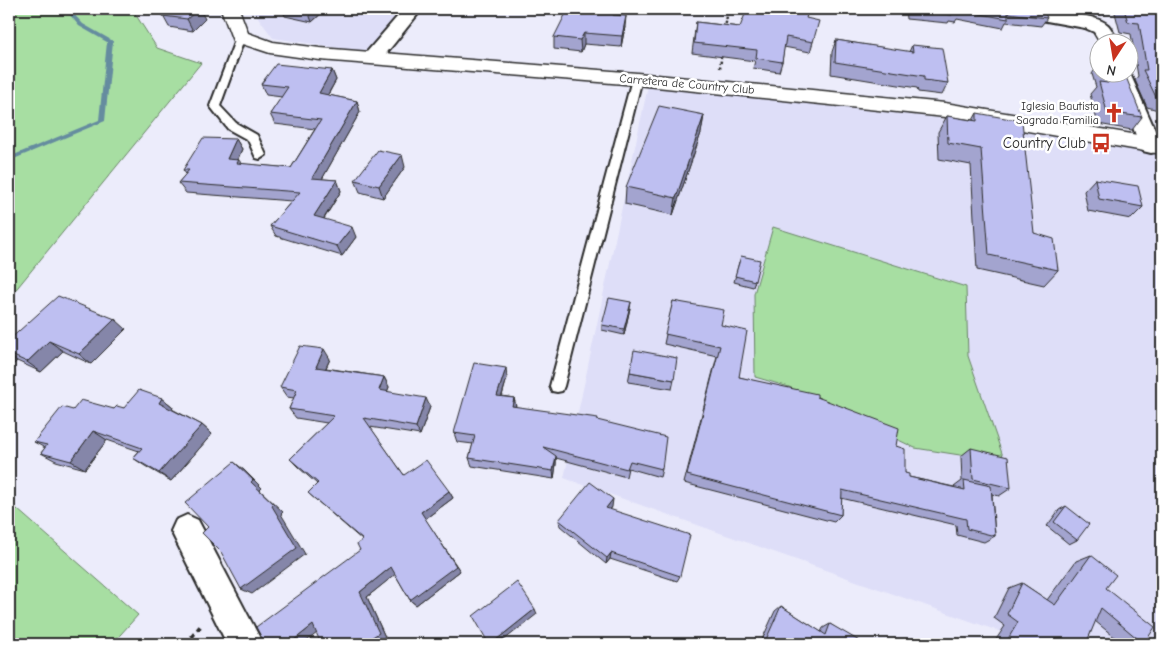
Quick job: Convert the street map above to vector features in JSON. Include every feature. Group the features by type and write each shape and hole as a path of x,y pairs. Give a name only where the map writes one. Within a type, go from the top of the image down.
{"street":[{"path":"230,9 240,38"},
{"path":"374,57 413,9"},
{"path":"1008,9 1089,23 1101,28 1103,32"},
{"name":"Carretera de Country Club","path":"240,38 270,47 718,86 945,110 1156,146"},
{"path":"1126,82 1156,146"},
{"path":"187,531 246,644"}],"lane":[{"path":"240,38 215,106 232,126 253,138 260,154"},
{"path":"557,386 637,79"}],"path":[{"path":"724,38 728,9"},
{"path":"718,86 723,48"}],"shaded area":[{"path":"252,9 407,9 372,53 273,38"},
{"path":"648,86 946,119 1162,155 1162,640 1152,644 1035,644 564,478"}],"green space":[{"path":"9,9 132,9 157,48 201,63 9,298"},
{"path":"773,227 966,287 968,356 1005,462 915,448 789,387 755,377 754,294"},
{"path":"9,502 138,615 112,644 9,644"}],"building":[{"path":"160,9 198,9 187,19 163,16"},
{"path":"568,9 612,9 613,15 626,16 622,36 584,33 580,40 554,37"},
{"path":"747,9 809,9 806,18 819,21 813,42 786,37 782,62 756,58 757,50 694,43 696,22 740,27"},
{"path":"909,9 1020,9 1045,13 1047,18 1008,13 1008,19 959,10 959,14 952,13 952,15 909,11"},
{"path":"1124,9 1162,9 1162,99 1156,97 1143,70 1147,70 1139,23 1128,22"},
{"path":"836,40 913,52 912,45 942,48 948,83 924,80 924,76 835,62"},
{"path":"276,64 332,70 319,93 357,101 312,178 337,180 314,216 352,227 337,246 270,226 300,192 178,183 189,170 183,170 203,138 236,139 227,159 239,160 237,163 291,168 321,120 270,114 288,87 261,84"},
{"path":"1099,82 1128,82 1142,117 1107,112"},
{"path":"659,106 704,115 676,198 626,187"},
{"path":"977,113 1022,121 1034,233 1054,239 1058,270 989,255 981,149 948,143 947,116 977,121"},
{"path":"378,150 402,155 379,186 355,180"},
{"path":"1095,179 1138,186 1143,207 1099,199"},
{"path":"741,256 760,260 755,281 735,276"},
{"path":"58,296 115,319 79,354 49,341 27,362 9,354 9,340"},
{"path":"609,298 631,302 624,329 602,325"},
{"path":"673,301 724,310 721,325 747,331 739,377 817,394 817,397 899,428 896,446 905,449 905,473 909,474 909,477 965,490 964,480 991,486 995,536 967,529 966,519 842,490 841,515 687,475 720,346 665,334"},
{"path":"300,346 324,349 316,367 384,377 379,390 426,398 416,427 364,418 404,475 426,460 449,491 421,512 456,566 410,600 391,567 360,592 379,633 361,644 321,644 313,625 289,644 265,644 256,627 360,550 357,544 363,540 308,493 318,483 290,459 334,416 289,409 297,390 280,387"},
{"path":"634,350 677,358 674,380 630,372"},
{"path":"474,363 506,368 497,396 514,398 512,406 598,418 597,420 666,437 662,469 630,461 627,469 543,447 556,456 553,471 469,458 475,436 454,433"},
{"path":"139,390 162,398 159,403 202,425 159,473 133,458 142,448 93,431 71,461 41,453 47,445 34,442 62,407 73,410 81,400 114,409 117,406 124,408"},
{"path":"971,448 1008,457 1011,488 973,479"},
{"path":"234,462 274,504 272,506 297,548 241,589 221,552 202,533 208,527 185,503"},
{"path":"590,482 613,499 606,508 690,535 680,576 611,553 607,558 559,520"},
{"path":"1066,506 1089,524 1077,540 1054,522"},
{"path":"1091,555 1116,575 1106,588 1155,627 1144,644 1101,608 1086,644 1005,644 1018,622 1007,614 1022,583 1055,605"},
{"path":"517,582 535,609 489,644 473,616"},
{"path":"781,606 826,635 830,624 861,642 860,644 764,644"}],"waterway":[{"path":"9,159 102,121 110,41 81,25 67,9"}],"place":[{"name":"Iglesia Bautista Sagrada Familia","path":"1114,113"},
{"name":"Country Club","path":"1101,143"}]}
